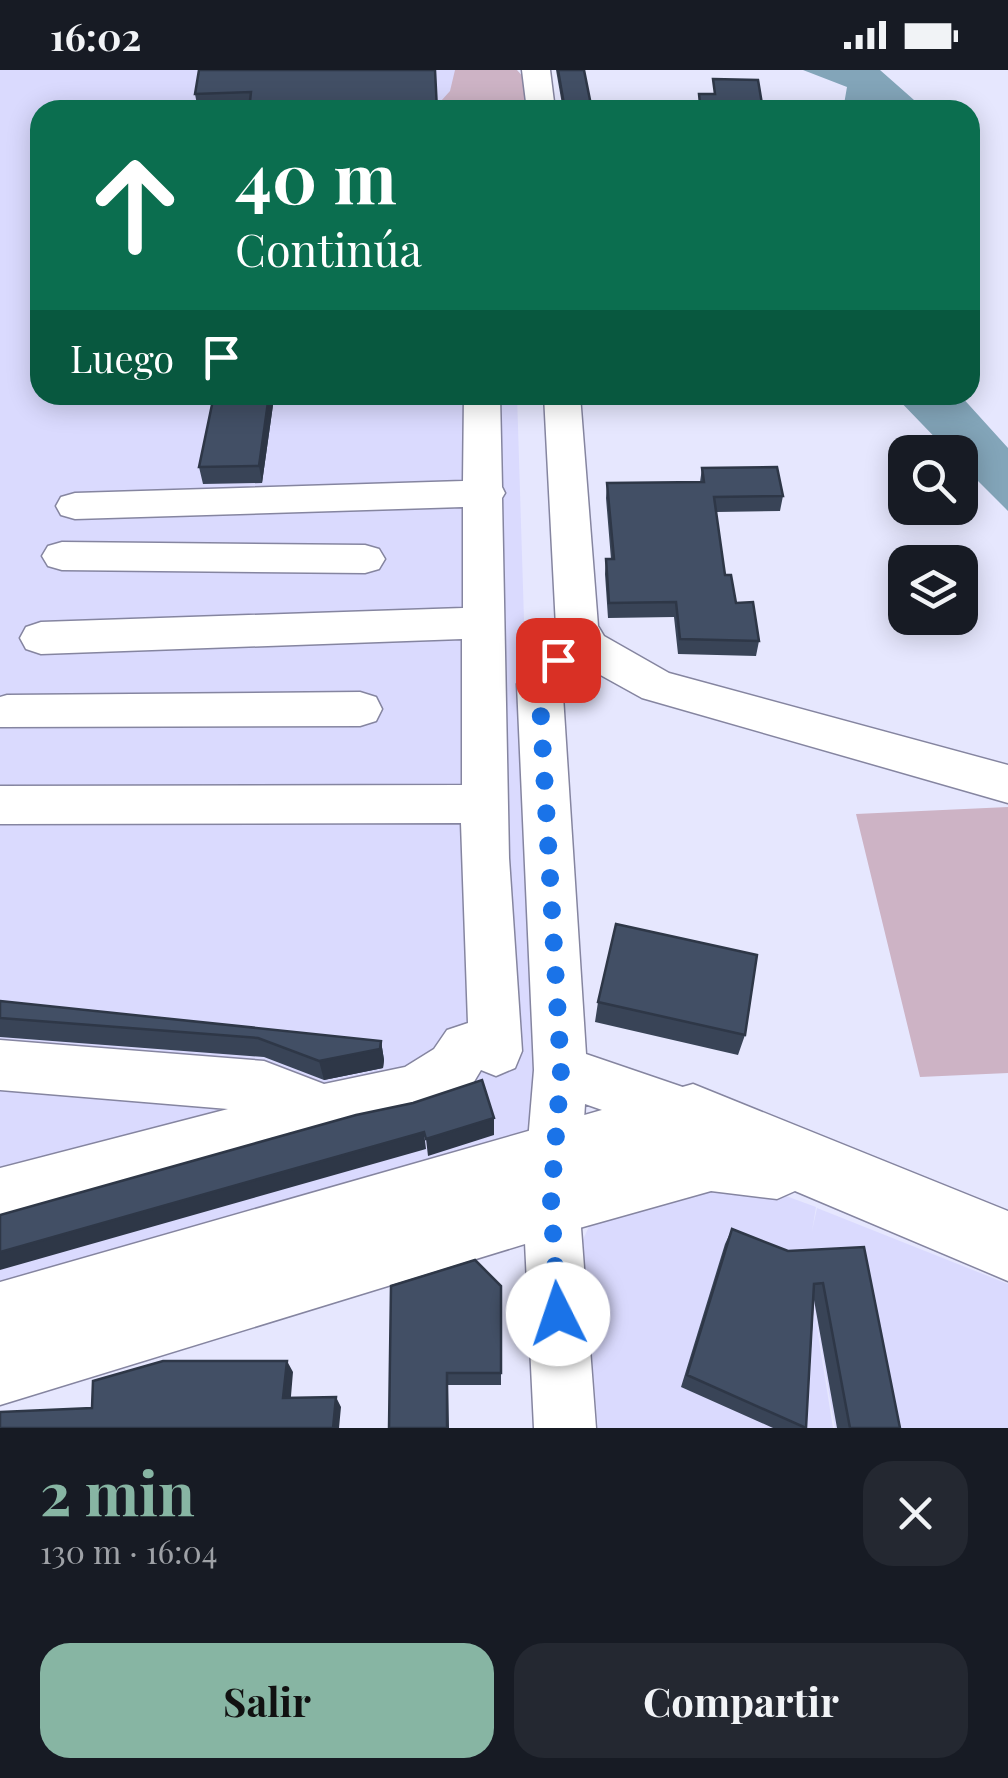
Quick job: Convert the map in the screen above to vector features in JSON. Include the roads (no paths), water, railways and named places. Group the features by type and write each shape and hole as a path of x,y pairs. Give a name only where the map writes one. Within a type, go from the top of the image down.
{"main road":[{"path":"0,1368 552,1178 693,1116 1008,1246"},
{"path":"0,1318 552,1178 712,1158 824,1170"}],"street":[{"path":"536,70 540,100"},
{"path":"0,1196 319,1111 416,1091 481,1049 486,493 482,405"},
{"path":"563,405 577,626 589,646 616,666 658,686 1008,784"},
{"path":"75,506 486,493"},
{"path":"62,556 365,560"},
{"path":"40,638 485,624"},
{"path":"566,1428 552,1178 561,1070 539,684 543,670 589,646"},
{"path":"8,712 360,710"},
{"path":"0,805 485,804"},
{"path":"0,1064 264,1086 292,1094 319,1111"},
{"path":"561,1070 693,1116"}]}
